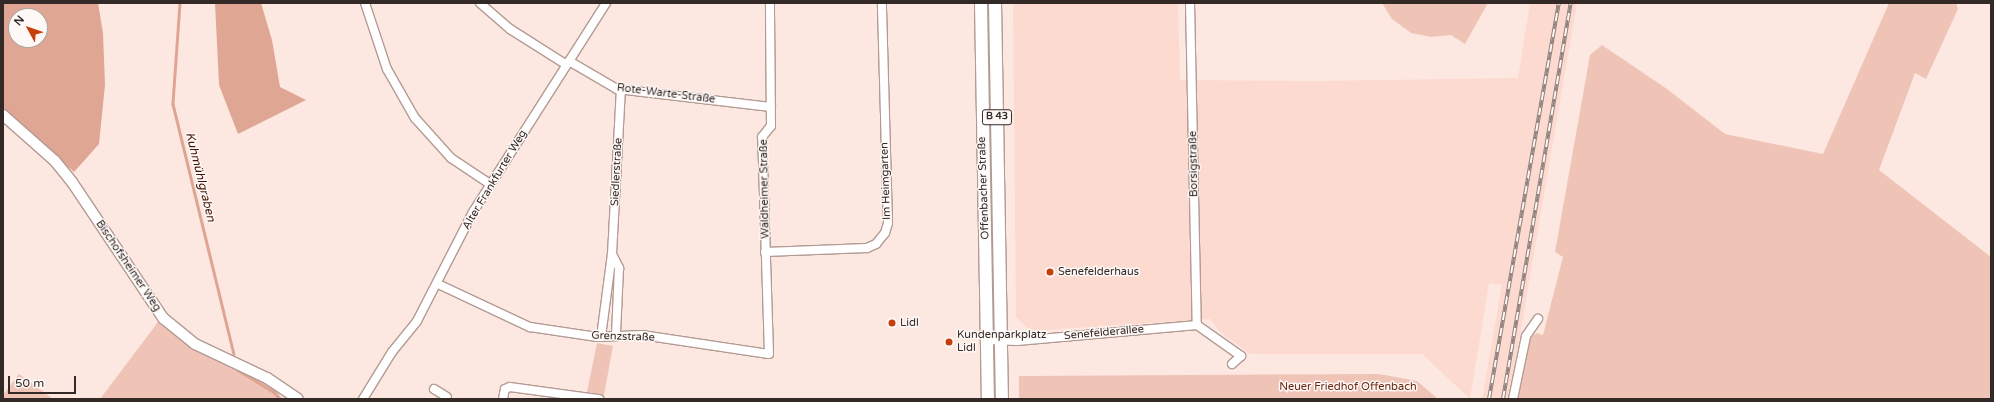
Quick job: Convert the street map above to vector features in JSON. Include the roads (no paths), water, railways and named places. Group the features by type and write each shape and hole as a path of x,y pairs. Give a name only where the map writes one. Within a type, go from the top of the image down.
{"main road":[{"name":"Offenbacher Straße","path":"981,3 988,399"},
{"name":"Offenbacher Straße","path":"995,3 1003,370 1002,399"}],"street":[{"path":"365,3 387,70 415,118 451,158 490,184"},
{"name":"Rote-Warte-Straße","path":"480,3 510,28 611,87 771,108"},
{"name":"Alter Frankfurter Weg","path":"363,399 392,352 415,326 438,284 473,212 606,3"},
{"name":"Waldheimer Straße","path":"769,354 762,137 771,126 770,3"},
{"name":"Im Heimgarten","path":"765,252 866,248 876,244 885,233 888,224 882,3"},
{"name":"Borsigstraße","path":"1190,3 1198,326"},
{"name":"Siedlerstraße","path":"601,337 612,254 621,89"},
{"name":"Bischofsheimer Weg","path":"3,115 55,161 72,182 163,318 196,344 268,378 298,399"},
{"name":"Siedlerstraße","path":"612,254 619,268 616,335"},
{"name":"Grenzstraße","path":"438,284 530,327 601,337 616,335 642,335 769,354"},
{"path":"1513,399 1526,336 1538,319"},
{"path":"1198,326 1241,356 1232,364"},
{"name":"Senefelderallee","path":"987,340 1002,341 1198,326"},
{"path":"503,399 505,389 514,387 599,399"},
{"path":"434,389 447,397"}],"waterway":[{"name":"Kuhmühlgraben","path":"180,3 173,104 234,354"},
{"name":"Kuhmühlgraben","path":"238,370 274,392 280,399"}],"railway":[{"path":"1489,399 1559,3"},
{"path":"1503,399 1571,3"}],"place":[{"name":"Senefelderhaus","path":"1050,272"},
{"name":"Lidl","path":"892,323"},
{"name":"Kundenparkplatz Lidl","path":"949,342"}],"park label":[{"name":"Neuer Friedhof Offenbach","path":"1348,387"}]}
